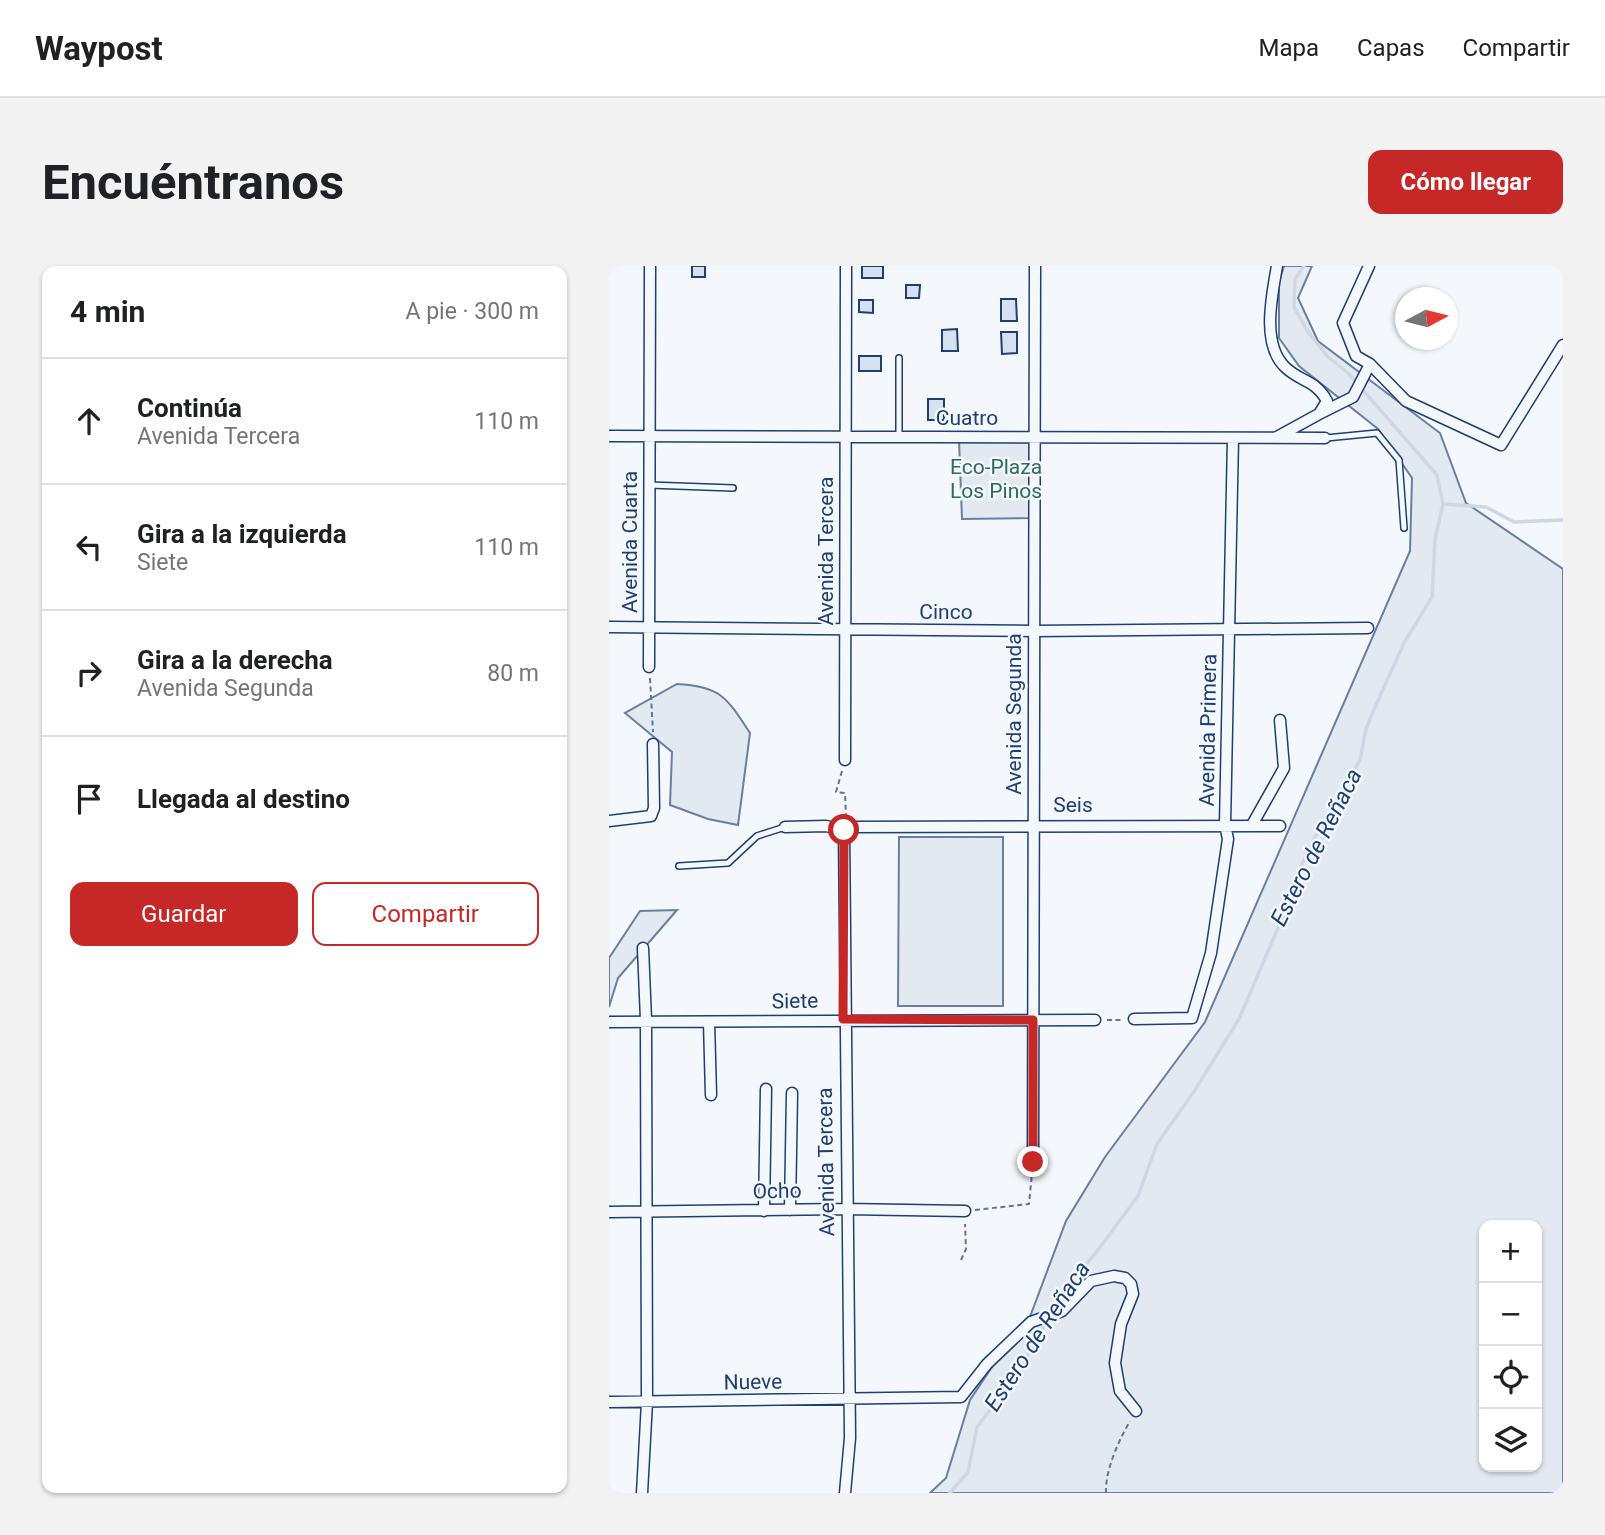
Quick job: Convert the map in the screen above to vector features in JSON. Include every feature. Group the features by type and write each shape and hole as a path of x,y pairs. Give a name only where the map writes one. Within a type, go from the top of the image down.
{"street":[{"name":"Avenida Cuarta","path":"649,667 650,266"},
{"name":"Avenida Tercera","path":"845,760 846,266"},
{"name":"Avenida Segunda","path":"1033,1162 1035,266"},
{"path":"1277,266 1271,301 1273,347 1285,367 1320,387 1327,401 1318,414"},
{"path":"1369,266 1343,323 1356,356 1370,364 1406,401 1501,445 1563,345"},
{"path":"1275,438 1353,397 1370,364"},
{"name":"Cuatro","path":"609,436 1325,438"},
{"name":"Avenida Primera","path":"1134,1019 1192,1018 1212,953 1228,839 1225,825 1233,438"},
{"name":"Cinco","path":"609,627 845,631 1229,631 1368,628"},
{"path":"1252,825 1284,768 1280,720"},
{"path":"609,821 645,820 650,816 654,808 653,744"},
{"name":"Seis","path":"785,827 826,826 845,829 1033,825 1280,826"},
{"name":"Avenida Tercera","path":"845,829 843,1019 849,1462 845,1493"},
{"path":"642,1493 647,1402 646,1020 643,948"},
{"name":"Siete","path":"609,1022 1095,1020"},
{"path":"709,1022 711,1096"},
{"path":"764,1211 766,1089"},
{"path":"790,1210 792,1093"},
{"name":"Ocho","path":"609,1212 846,1209 965,1211"},
{"name":"Nueve","path":"609,1402 961,1397 987,1364 1031,1322 1062,1311 1091,1281 1114,1276 1125,1278 1131,1284 1133,1294 1121,1324 1115,1363 1120,1391 1136,1411"}],"lane":[{"path":"899,358 899,437"},
{"path":"1325,438 1377,433 1399,460 1403,528"},
{"path":"649,485 733,488"},
{"path":"679,866 728,863 757,836 785,827"}],"path":[{"path":"649,667 653,744"},
{"path":"845,760 836,792 845,793 845,829"},
{"path":"1095,1020 1134,1019"},
{"path":"961,1261 966,1249 965,1211 1029,1204 1033,1162"},
{"path":"1106,1493 1106,1484 1122,1435 1136,1411"}],"green space":[{"path":"1284,266 1312,266 1298,298 1318,341 1440,433 1466,503 1563,569 1563,1493 930,1493 946,1478 970,1400 1002,1352 1028,1322 1066,1221 1105,1157 1205,1022 1410,551 1412,478 1378,429 1299,366 1279,338 1279,282"},
{"name":"Eco-Plaza Los Pinos","path":"959,440 1031,440 1030,518 962,519"},
{"path":"677,684 704,688 721,696 750,733 738,825 708,819 670,805 672,752 625,713"},
{"path":"899,837 1003,837 1003,1006 898,1006"},
{"path":"677,910 618,978 609,1007 609,958 640,911"}],"building":[{"path":"692,266 705,266 705,277 692,277"},
{"path":"862,266 883,266 883,278 862,278"},
{"path":"906,285 920,285 919,298 906,298"},
{"path":"1001,299 1016,299 1017,321 1001,321"},
{"path":"859,300 873,300 873,313 859,312"},
{"path":"957,329 958,351 942,351 942,330"},
{"path":"1001,332 1017,332 1017,353 1002,354"},
{"path":"859,356 881,356 881,371 859,371"},
{"path":"928,399 944,399 944,420 928,420"}],"waterway":[{"name":"Estero de Reñaca","path":"1052,1311 1062,1291 1095,1254 1138,1196 1157,1144 1195,1090 1239,1019 1283,916 1290,889 1313,841 1360,760 1366,729 1376,705 1404,643 1432,597 1435,539 1443,504 1437,475 1348,373 1328,357 1308,332 1294,307 1295,279 1304,266"},
{"path":"1443,504 1486,507 1514,522 1563,520"},
{"name":"Estero de Reñaca","path":"950,1493 968,1472 977,1427 1017,1375 1047,1321"}],"route":[{"path":"844,830 843,1019 1033,1020 1033,1162"}]}
